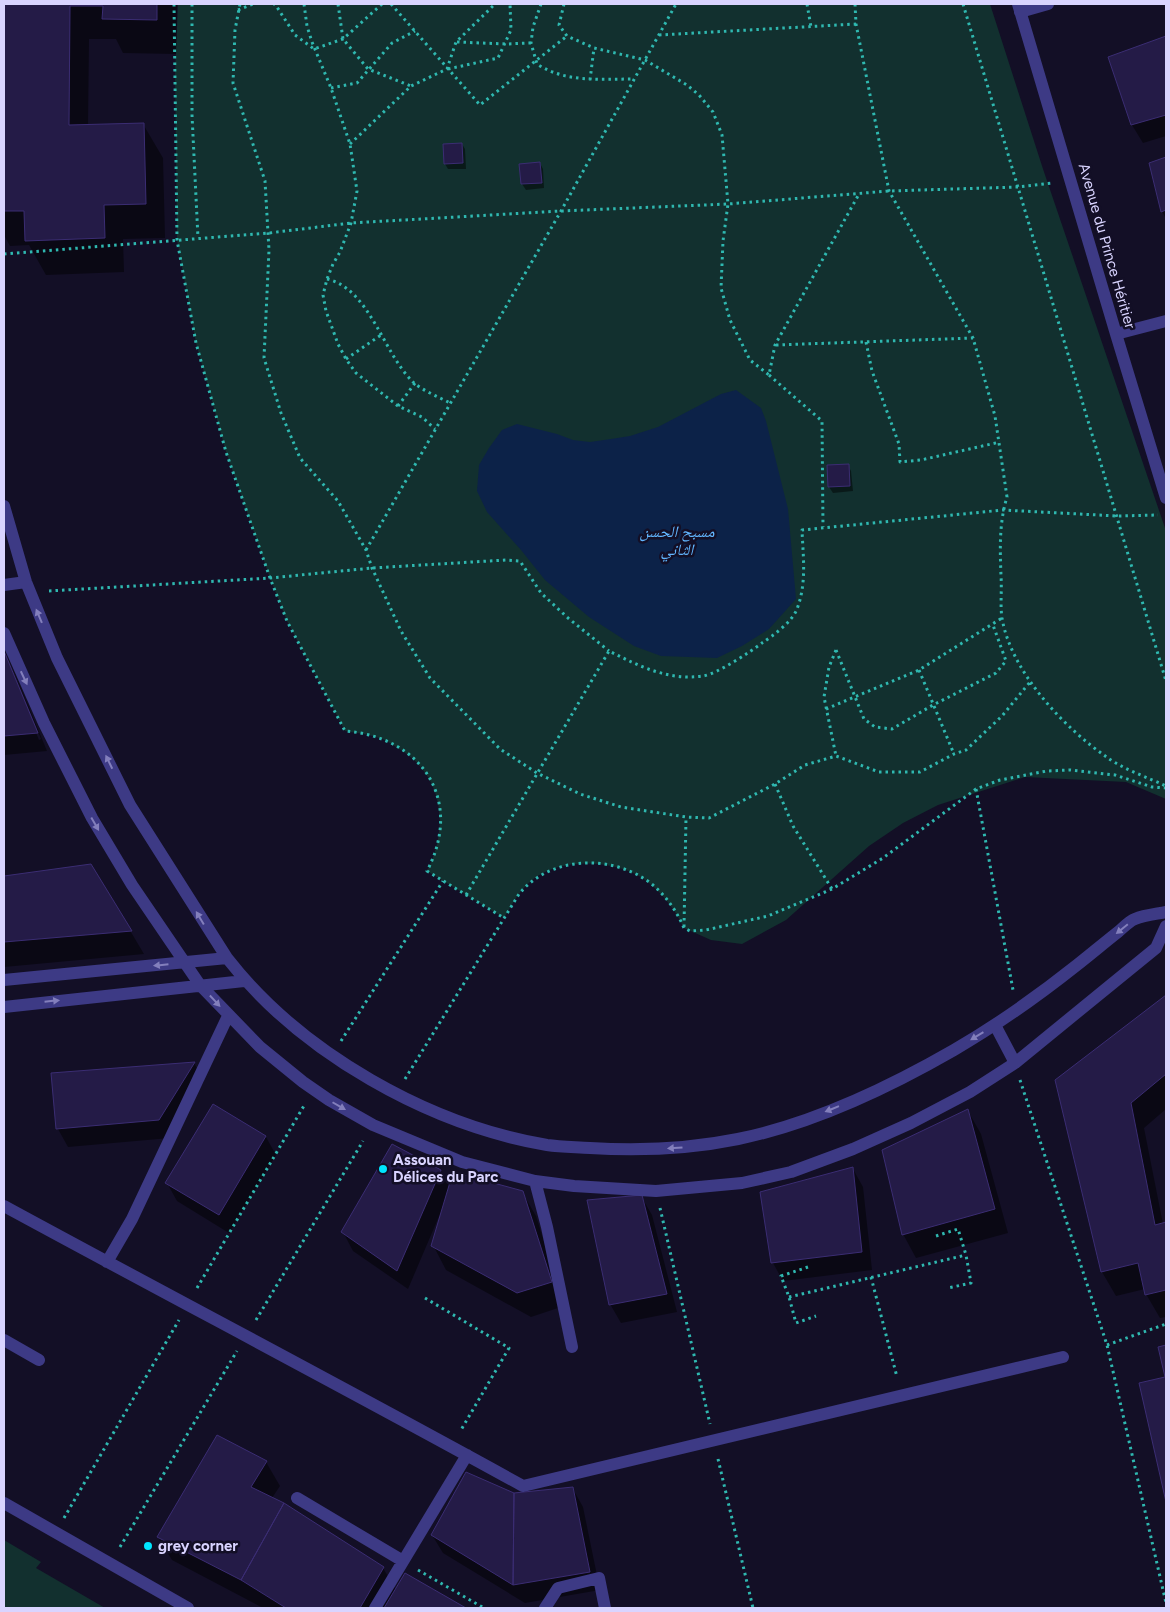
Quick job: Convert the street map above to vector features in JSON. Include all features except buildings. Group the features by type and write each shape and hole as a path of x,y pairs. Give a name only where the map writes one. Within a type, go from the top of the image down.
{"street":[{"path":"1019,8 1048,4"},
{"name":"Avenue du Prince Héritier","path":"1019,8 1166,498"},
{"path":"1116,334 1166,320"},
{"path":"4,506 28,587 58,658 130,805 227,958 244,981 296,1028 332,1055 395,1094 434,1112 500,1134 548,1145 644,1150 690,1147 739,1139 793,1124 850,1102 902,1078 1017,1010 1075,967 1134,919 1166,912"},
{"path":"4,585 28,587"},
{"path":"4,633 44,723 92,818 132,885 200,985 228,1016 260,1047 303,1082 329,1100 373,1125 462,1162 535,1181 574,1186 656,1191 742,1183 791,1172 853,1149 911,1123 970,1092 1015,1063 1156,948 1166,926"},
{"path":"4,980 227,958"},
{"path":"4,1006 244,981"},
{"path":"107,1262 132,1220 228,1016"},
{"path":"994,1025 1015,1063"},
{"path":"535,1181 547,1226 572,1347"},
{"path":"4,1206 523,1486 1063,1357"},
{"path":"4,1340 39,1360"},
{"path":"374,1608 466,1455"},
{"path":"298,1498 403,1561"},
{"path":"4,1503 188,1608"},
{"path":"545,1608 558,1588 599,1578 605,1608"}],"path":[{"path":"174,4 177,240 196,343 226,452 270,578 287,621 345,731 373,735 386,740 410,754 428,774 440,805 440,821 439,840 435,856 427,871 504,918"},
{"path":"192,4 191,106 198,238"},
{"path":"240,4 235,30 232,83 265,181 269,233 264,358 281,413 300,458 338,500 366,550 372,568 401,631 430,678 500,749 537,773 580,794 621,806 686,817 709,818 774,784 805,765 836,756 879,772 920,772 954,754 966,750 1002,716 1030,682"},
{"path":"238,10 253,4"},
{"path":"273,4 275,4 295,35 314,48"},
{"path":"304,4 306,26 331,88 350,144 357,191 351,223 327,279 323,295 326,311 338,344 356,373 398,406 422,417 435,429"},
{"path":"338,4 343,39 368,69 411,86"},
{"path":"314,48 343,39 382,4"},
{"path":"392,4 480,105 567,36"},
{"path":"447,69 456,42 495,4"},
{"path":"350,144 411,86 447,69 498,58 511,30 510,4"},
{"path":"541,4 531,43 537,64 547,71 570,78 590,80 634,79"},
{"path":"564,4 559,25 567,36 594,48 645,60 699,94 713,112 722,135 728,204 722,241 720,288 730,320 750,360 769,374 822,421 823,527"},
{"path":"366,550 561,211 676,4"},
{"path":"807,4 811,27"},
{"path":"855,4 856,24 889,191 973,338 995,416 1007,497 1003,510 1000,540 1002,618 1012,653 1030,682 1069,726 1109,759 1166,787"},
{"path":"963,4 1166,681"},
{"path":"659,35 856,24"},
{"path":"331,88 357,83 392,43 416,32"},
{"path":"456,42 531,43"},
{"path":"590,80 594,48"},
{"path":"4,254 269,233 351,223 728,204 889,191 1018,186 1070,181"},
{"path":"769,374 775,345 859,194"},
{"path":"327,279 340,283 366,308 400,367 415,384 450,403"},
{"path":"346,359 381,335"},
{"path":"775,345 973,338"},
{"path":"866,342 872,371 899,444 900,462 921,460 1000,442"},
{"path":"398,406 415,384"},
{"path":"28,587 270,578 372,568 506,560 520,561 540,592 568,618 609,651 642,668 671,676 704,676 743,657 780,631 797,610 804,578 802,530 1003,510 1117,516 1166,515"},
{"path":"826,709 919,670 1002,618"},
{"path":"836,756 824,697 829,667 836,650 864,719 875,727 892,729 932,705 996,673 1006,661 993,625"},
{"path":"466,895 609,651"},
{"path":"919,670 954,754"},
{"path":"395,1094 519,894 538,876 564,865 592,863 621,868 635,873 649,882 670,902 684,928 690,931 706,930 768,916 832,889 883,858 976,789 1000,780 1028,774 1070,770 1115,775 1152,787 1166,787"},
{"path":"774,784 793,826 832,889"},
{"path":"976,789 1017,1010"},
{"path":"684,928 686,817"},
{"path":"332,1055 443,881"},
{"path":"1015,1063 1107,1345 1166,1603"},
{"path":"656,1191 753,1608"},
{"path":"936,1236 958,1229 966,1255 971,1283 948,1288"},
{"path":"789,1297 966,1255"},
{"path":"808,1268 781,1276 796,1323 816,1316"},
{"path":"871,1277 902,1397"},
{"path":"425,1298 509,1348 452,1446"},
{"path":"1107,1345 1166,1324"},
{"path":"403,1561 484,1608"}],"green space":[{"path":"178,4 990,4 1043,169 1166,531 1166,799 1126,782 1025,777 938,805 903,823 869,846 786,920 742,944 711,940 684,928 669,904 649,883 623,869 607,865 573,864 557,867 543,873 523,889 504,918 427,871 434,854 440,819 438,802 433,786 424,771 412,758 388,742 371,736 345,731 287,621 226,452 196,343 177,240 175,74"},
{"path":"4,1540 41,1562 36,1568 105,1608 4,1608"}],"water":[{"name":"مسبح الحسن الثاني","path":"736,390 761,408 766,421 788,509 796,599 769,629 742,646 717,658 661,656 634,646 589,617 545,580 487,512 477,491 479,465 489,448 502,430 517,424 573,440 590,442 611,439 630,436 658,427 721,394"}],"place":[{"name":"Assouan Délices du Parc","path":"383,1169"},
{"name":"grey corner","path":"148,1546"}]}
